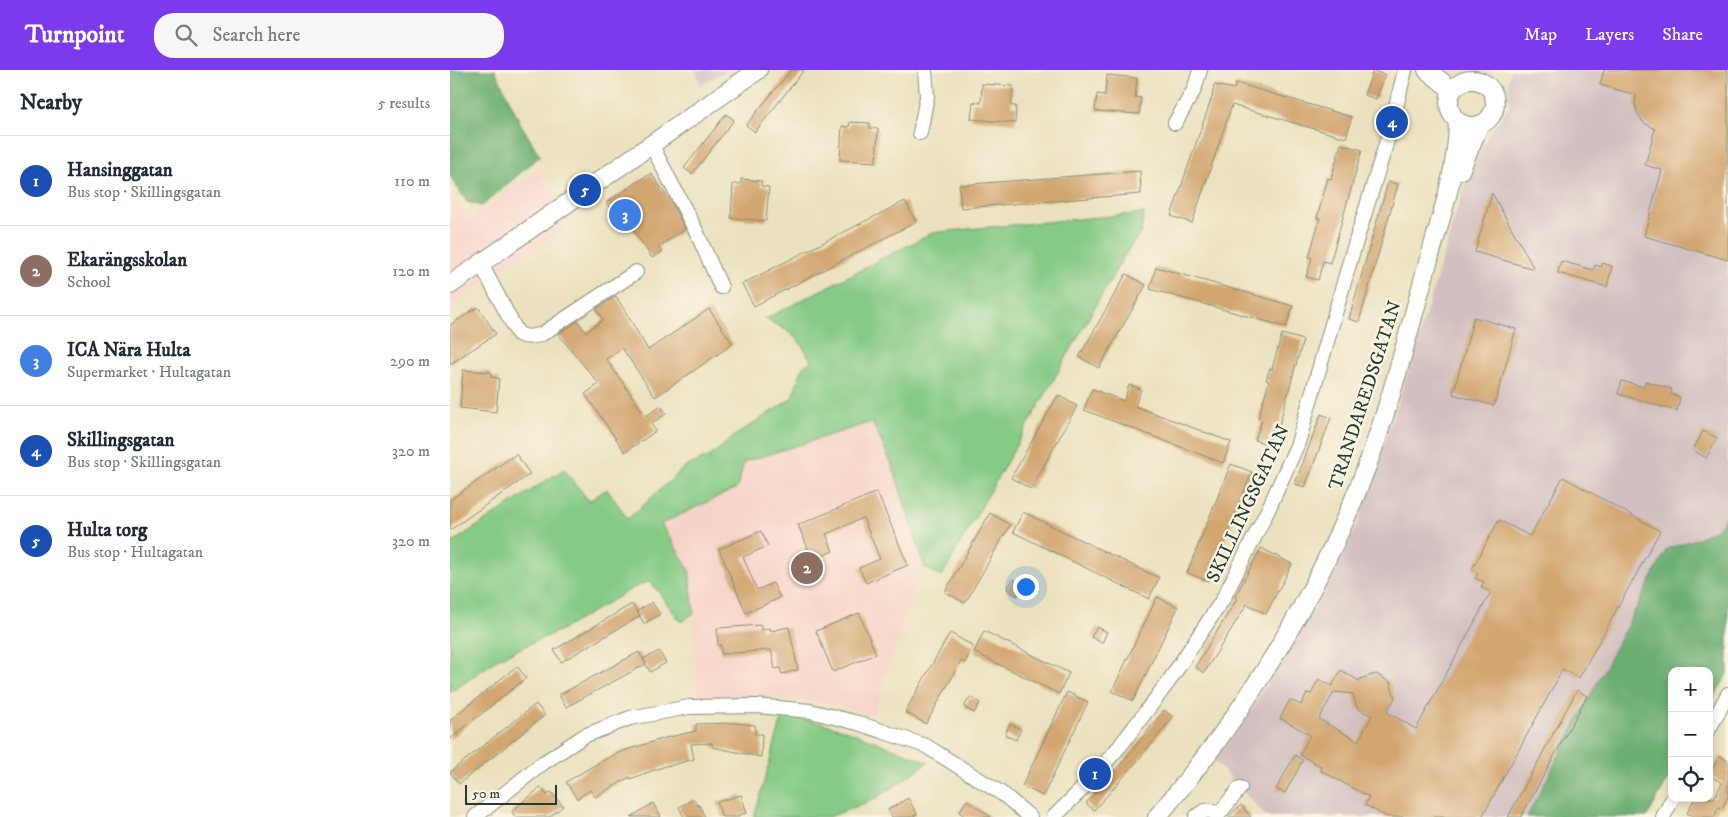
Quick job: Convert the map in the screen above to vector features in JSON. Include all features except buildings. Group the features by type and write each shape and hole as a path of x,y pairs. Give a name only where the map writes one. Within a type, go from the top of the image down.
{"street":[{"path":"450,285 758,70"},
{"path":"920,133 927,96 925,70"},
{"path":"1175,123 1194,90 1200,70"},
{"name":"SKILLINGSGATAN","path":"1054,817 1084,788 1120,746 1169,681 1223,599 1268,510 1298,443 1345,278 1390,131 1405,70"},
{"path":"1427,70 1463,80 1480,81 1490,88"},
{"name":"TRANDAREDSGATAN","path":"1445,204 1479,126 1489,120 1494,111 1495,99 1490,88 1491,70"},
{"name":"TRANDAREDSGATAN","path":"1157,817 1230,724 1272,660 1306,601 1332,550 1362,478 1382,424 1445,204 1457,149 1458,122 1451,114 1449,97 1463,80"},
{"path":"1458,122 1468,126 1479,126"},
{"path":"651,144 697,233 721,288"},
{"path":"481,264 518,334 525,337 542,334 636,272"},
{"path":"1713,722 1728,694"},
{"path":"475,817 543,763 584,736 630,718 689,707 756,706 810,711 858,722 926,746 1004,795 1030,817"},
{"path":"1196,817 1203,811 1209,810 1214,811 1218,816 1240,788"},
{"path":"1663,817 1671,802"}],"shaded area":[{"path":"695,70 727,70 701,85"},
{"path":"1511,70 1728,70 1728,512 1719,528 1696,539 1667,549 1527,817 1267,817 1213,759 1247,716 1307,621 1335,573 1358,522 1415,350 1465,184 1488,135 1509,107 1508,82"},
{"path":"538,169 571,223 450,306 450,194 468,221"},
{"path":"872,422 893,467 925,568 911,598 873,715 823,703 762,696 697,698 694,613 689,569 661,524 737,488 744,462"}],"green space":[{"path":"450,70 495,70 522,126 540,156 482,206 467,202 450,176"},
{"path":"1144,213 1141,232 1124,256 942,576 925,568 893,467 872,422 744,462 737,488 661,524 689,569 694,613 681,622 650,581 633,588 563,629 499,658 450,693 450,544 564,469 589,501 607,489 628,519 685,467 710,456 740,432 792,398 803,367 811,361 798,340 781,327 765,319 932,233"},
{"path":"1728,512 1728,673 1713,699 1713,667 1668,667 1668,779 1647,817 1527,817 1667,549 1696,539 1719,528"},
{"path":"783,715 829,725 928,762 873,800 829,817 754,817"}],"place":[{"name":"Skillingsgatan","path":"1392,122"},
{"name":"Hulta torg","path":"585,190"},
{"name":"ICA Nära Hulta","path":"625,215"},
{"name":"Ekarängsskolan","path":"807,568"},
{"name":"Hansinggatan","path":"1095,774"}]}
